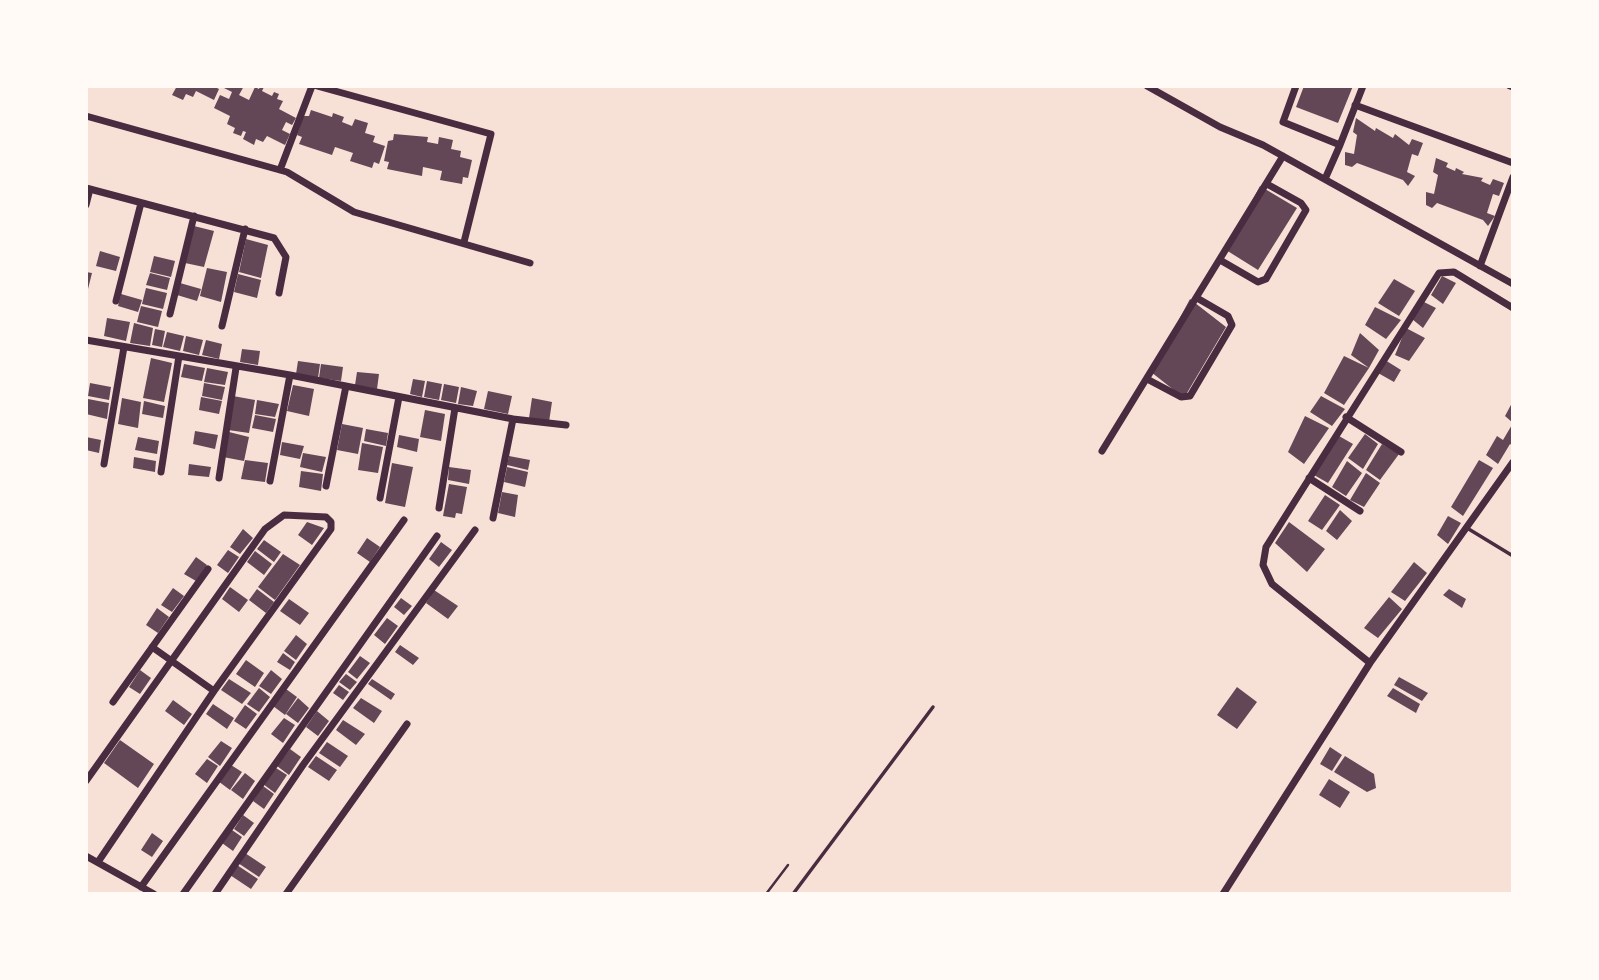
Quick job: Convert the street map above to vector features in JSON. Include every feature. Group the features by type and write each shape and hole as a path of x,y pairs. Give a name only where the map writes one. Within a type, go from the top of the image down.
{"street":[{"path":"280,170 315,86 491,134 464,242"},
{"path":"1147,86 1220,127 1283,156 1513,284"},
{"path":"1296,86 1283,122 1340,145"},
{"path":"1325,179 1363,86"},
{"path":"1356,105 1513,163"},
{"path":"86,116 280,170 303,179 354,212 530,263"},
{"path":"1102,451 1283,156"},
{"path":"1480,266 1510,194 1513,177"},
{"path":"1220,260 1258,282 1266,279 1306,210 1301,203 1266,184"},
{"path":"86,205 88,188 267,235 282,246 286,257 279,293"},
{"path":"116,302 141,203"},
{"path":"170,314 194,216"},
{"path":"222,326 245,229"},
{"path":"1370,663 1272,584 1263,565 1266,547 1439,273 1454,272 1513,309"},
{"path":"1147,379 1181,397 1190,396 1232,325 1228,316 1196,298"},
{"path":"86,340 236,368 290,375 513,419 566,425"},
{"path":"104,464 124,346"},
{"path":"162,472 179,356"},
{"path":"219,478 236,368"},
{"path":"270,481 290,375"},
{"path":"326,486 346,386"},
{"path":"380,498 399,397"},
{"path":"439,508 455,408"},
{"path":"1346,417 1401,452"},
{"path":"493,518 513,419"},
{"path":"1223,894 1370,663 1513,462"},
{"path":"1308,478 1360,511"},
{"path":"86,781 272,521 284,515 326,517 333,525 331,529 214,691 98,862"},
{"path":"141,887 404,520"},
{"path":"215,894 303,765 475,530"},
{"path":"183,894 437,536"},
{"path":"113,702 208,569"},
{"path":"152,647 214,691"},
{"path":"286,894 407,724"},
{"path":"86,856 154,894"}],"lane":[{"path":"1466,527 1513,556"},
{"path":"793,894 933,707"}],"path":[{"path":"766,894 788,865"}],"building":[{"path":"177,86 213,86 219,89 214,100 196,91 193,97 186,94 183,100 172,95"},
{"path":"244,86 239,95 249,100 255,87 259,89 260,86 264,87 262,91 272,96 274,92 279,94 277,99 283,101 279,109 296,118 292,125 286,122 282,130 290,134 285,145 267,136 263,142 256,139 254,145 243,139 246,132 243,131 241,136 233,133 235,128 227,124 230,116 214,108 220,95 229,99 232,92 224,88"},
{"path":"1304,86 1353,86 1338,123 1296,107"},
{"path":"311,110 332,117 333,113 344,117 342,122 352,126 355,119 368,123 365,133 375,136 373,142 385,146 379,164 374,162 372,168 350,161 353,153 335,147 332,155 299,144 302,137 297,135 303,116 309,116"},
{"path":"1356,118 1375,131 1376,128 1393,138 1395,134 1409,145 1412,139 1423,143 1418,156 1412,154 1407,172 1415,176 1408,186 1403,180 1357,163 1352,167 1345,165 1345,152 1354,154 1357,135 1353,132"},
{"path":"394,134 428,137 427,142 438,144 439,137 453,140 451,149 461,151 460,157 472,160 468,178 463,177 462,184 440,180 442,171 423,167 422,176 387,169 389,162 384,161 388,141 393,140"},
{"path":"1436,158 1448,163 1446,167 1455,171 1456,168 1464,172 1462,174 1483,178 1481,181 1490,185 1493,179 1504,183 1499,196 1493,194 1487,213 1495,216 1488,226 1483,220 1437,203 1432,208 1426,205 1426,192 1434,194 1438,175 1433,172"},
{"path":"1260,186 1297,208 1258,270 1226,250"},
{"path":"194,226 214,231 204,267 185,263"},
{"path":"246,239 268,245 261,278 239,272"},
{"path":"100,251 120,257 116,271 96,266"},
{"path":"154,256 175,261 171,277 150,272"},
{"path":"207,268 227,272 221,302 200,296"},
{"path":"86,272 92,273 87,293 86,293"},
{"path":"150,273 170,278 167,290 146,285"},
{"path":"238,274 261,280 257,298 234,292"},
{"path":"1442,276 1456,283 1443,304 1431,295"},
{"path":"1394,279 1415,291 1399,316 1378,303"},
{"path":"180,283 201,289 197,301 177,295"},
{"path":"146,288 167,293 163,309 142,304"},
{"path":"121,294 142,300 138,312 118,306"},
{"path":"1190,299 1226,327 1184,398 1151,372"},
{"path":"1422,301 1436,308 1423,328 1412,319"},
{"path":"141,306 162,311 158,327 137,322"},
{"path":"1375,307 1401,320 1386,339 1365,325"},
{"path":"107,318 130,322 126,341 104,336"},
{"path":"134,323 153,328 150,346 130,343"},
{"path":"1406,328 1425,338 1409,361 1395,355"},
{"path":"155,329 165,331 162,347 152,345"},
{"path":"167,332 184,336 180,351 163,347"},
{"path":"1360,333 1379,350 1369,368 1351,355"},
{"path":"186,336 203,340 199,355 183,351"},
{"path":"206,340 222,344 219,359 202,355"},
{"path":"242,349 260,351 258,365 240,362"},
{"path":"1344,356 1369,368 1344,405 1324,393"},
{"path":"151,358 172,363 164,402 143,398"},
{"path":"1385,360 1401,370 1394,382 1378,373"},
{"path":"298,361 320,364 318,378 296,374"},
{"path":"184,364 205,368 202,381 181,377"},
{"path":"321,364 343,367 341,381 319,378"},
{"path":"207,368 228,372 225,385 204,382"},
{"path":"357,372 379,374 377,389 355,385"},
{"path":"413,379 425,381 422,397 410,394"},
{"path":"427,381 442,384 439,400 424,397"},
{"path":"90,383 111,387 109,400 88,396"},
{"path":"204,383 225,387 222,400 202,396"},
{"path":"444,384 459,387 456,403 441,400"},
{"path":"293,385 314,389 309,416 287,411"},
{"path":"461,387 477,391 473,406 458,404"},
{"path":"488,391 512,396 508,414 484,409"},
{"path":"233,396 255,400 249,433 228,430"},
{"path":"1321,396 1345,409 1332,426 1310,412"},
{"path":"201,397 222,401 219,414 199,410"},
{"path":"122,398 141,402 138,428 118,424"},
{"path":"532,398 552,402 549,422 529,418"},
{"path":"88,399 109,403 107,419 86,414"},
{"path":"257,400 279,404 275,417 255,414"},
{"path":"144,401 165,406 163,418 142,414"},
{"path":"1513,401 1513,423 1505,416"},
{"path":"425,410 445,414 441,441 420,437"},
{"path":"255,415 276,419 273,432 252,428"},
{"path":"1305,416 1329,428 1304,464 1288,452"},
{"path":"1513,423 1513,446 1510,444 1498,464 1486,455 1497,436 1503,440"},
{"path":"342,424 363,428 358,454 337,450"},
{"path":"366,429 388,433 386,446 364,441"},
{"path":"195,431 218,435 215,449 193,444"},
{"path":"229,432 249,437 244,461 223,457"},
{"path":"1365,434 1378,444 1363,469 1348,458"},
{"path":"399,435 419,439 417,452 397,447"},
{"path":"1339,436 1353,444 1328,483 1314,475"},
{"path":"86,437 101,440 99,453 86,450"},
{"path":"138,437 159,441 157,454 135,450"},
{"path":"282,442 304,446 300,459 280,455"},
{"path":"362,443 383,447 378,473 358,470"},
{"path":"1382,444 1399,454 1380,480 1366,470"},
{"path":"303,453 326,457 322,472 300,467"},
{"path":"509,456 530,460 528,470 507,465"},
{"path":"134,457 156,461 155,472 133,468"},
{"path":"245,460 268,463 265,482 241,479"},
{"path":"1479,460 1493,468 1463,516 1451,507"},
{"path":"1347,461 1362,473 1346,496 1332,487"},
{"path":"392,463 413,467 405,507 385,503"},
{"path":"189,464 211,467 209,477 188,475"},
{"path":"449,467 471,470 469,484 448,480"},
{"path":"507,467 528,472 525,487 504,482"},
{"path":"301,471 323,474 321,491 299,487"},
{"path":"1366,473 1380,483 1364,507 1350,500"},
{"path":"449,484 467,487 462,514 456,513 455,518 443,516"},
{"path":"502,492 518,495 515,517 498,513"},
{"path":"1325,495 1340,505 1322,530 1308,521"},
{"path":"1340,510 1352,521 1337,540 1326,531"},
{"path":"1448,516 1461,523 1448,544 1437,535"},
{"path":"307,522 324,528 312,545 298,535"},
{"path":"1289,522 1325,549 1307,572 1275,543"},
{"path":"243,529 253,538 240,554 230,547"},
{"path":"367,538 380,547 370,562 357,553"},
{"path":"264,540 281,552 274,562 257,549"},
{"path":"441,542 452,550 439,567 429,559"},
{"path":"228,550 239,557 228,573 217,565"},
{"path":"255,551 272,564 264,575 247,562"},
{"path":"283,554 300,565 275,600 258,587"},
{"path":"196,557 207,565 196,581 184,574"},
{"path":"1414,562 1427,573 1405,601 1391,592"},
{"path":"230,587 248,600 239,612 222,599"},
{"path":"173,588 184,596 172,612 161,605"},
{"path":"257,589 274,602 266,613 249,600"},
{"path":"1449,589 1466,599 1462,608 1443,595"},
{"path":"434,590 458,606 448,619 426,603"},
{"path":"1389,597 1402,609 1378,638 1364,628"},
{"path":"401,598 412,606 404,615 394,607"},
{"path":"289,599 309,613 300,625 280,611"},
{"path":"157,608 169,617 158,633 146,625"},
{"path":"387,618 398,626 385,644 374,635"},
{"path":"296,635 307,644 296,660 284,651"},
{"path":"400,645 419,658 413,665 395,652"},
{"path":"283,653 295,662 290,670 277,662"},
{"path":"360,656 370,663 357,679 348,672"},
{"path":"246,660 264,673 255,687 236,674"},
{"path":"140,670 151,678 140,694 129,687"},
{"path":"271,670 282,679 271,694 259,686"},
{"path":"346,674 357,682 350,690 339,682"},
{"path":"1399,677 1428,693 1422,701 1394,685"},
{"path":"229,679 251,693 242,704 221,690"},
{"path":"372,679 395,694 391,700 368,684"},
{"path":"339,685 349,692 343,700 333,693"},
{"path":"1237,687 1257,702 1237,729 1217,715"},
{"path":"259,688 270,697 259,712 247,704"},
{"path":"1393,688 1420,704 1416,713 1387,696"},
{"path":"286,689 297,697 285,715 273,706"},
{"path":"298,698 309,708 298,723 286,714"},
{"path":"361,698 382,711 374,723 353,708"},
{"path":"173,700 192,714 184,725 165,711"},
{"path":"213,704 234,718 227,729 206,714"},
{"path":"245,705 257,714 246,729 234,721"},
{"path":"317,711 329,721 318,736 306,727"},
{"path":"284,718 295,725 283,743 271,734"},
{"path":"343,720 365,734 356,745 336,730"},
{"path":"120,740 154,764 138,788 104,763"},
{"path":"221,741 232,748 220,766 208,757"},
{"path":"327,742 348,756 340,767 319,753"},
{"path":"1330,747 1342,755 1332,771 1320,764"},
{"path":"290,749 301,757 289,775 277,766"},
{"path":"316,756 337,770 329,781 308,767"},
{"path":"1345,756 1374,774 1376,788 1367,792 1334,772"},
{"path":"207,759 218,766 207,783 195,774"},
{"path":"231,765 242,772 230,790 218,781"},
{"path":"276,768 287,775 275,793 263,784"},
{"path":"245,773 255,781 243,799 231,790"},
{"path":"1329,779 1350,792 1340,808 1319,795"},
{"path":"263,786 274,794 264,809 253,801"},
{"path":"243,815 254,823 244,836 234,829"},
{"path":"232,830 242,837 233,851 222,843"},
{"path":"152,833 163,841 152,857 141,850"},
{"path":"245,853 266,867 259,877 238,863"},
{"path":"237,865 258,879 251,889 230,875"}]}
